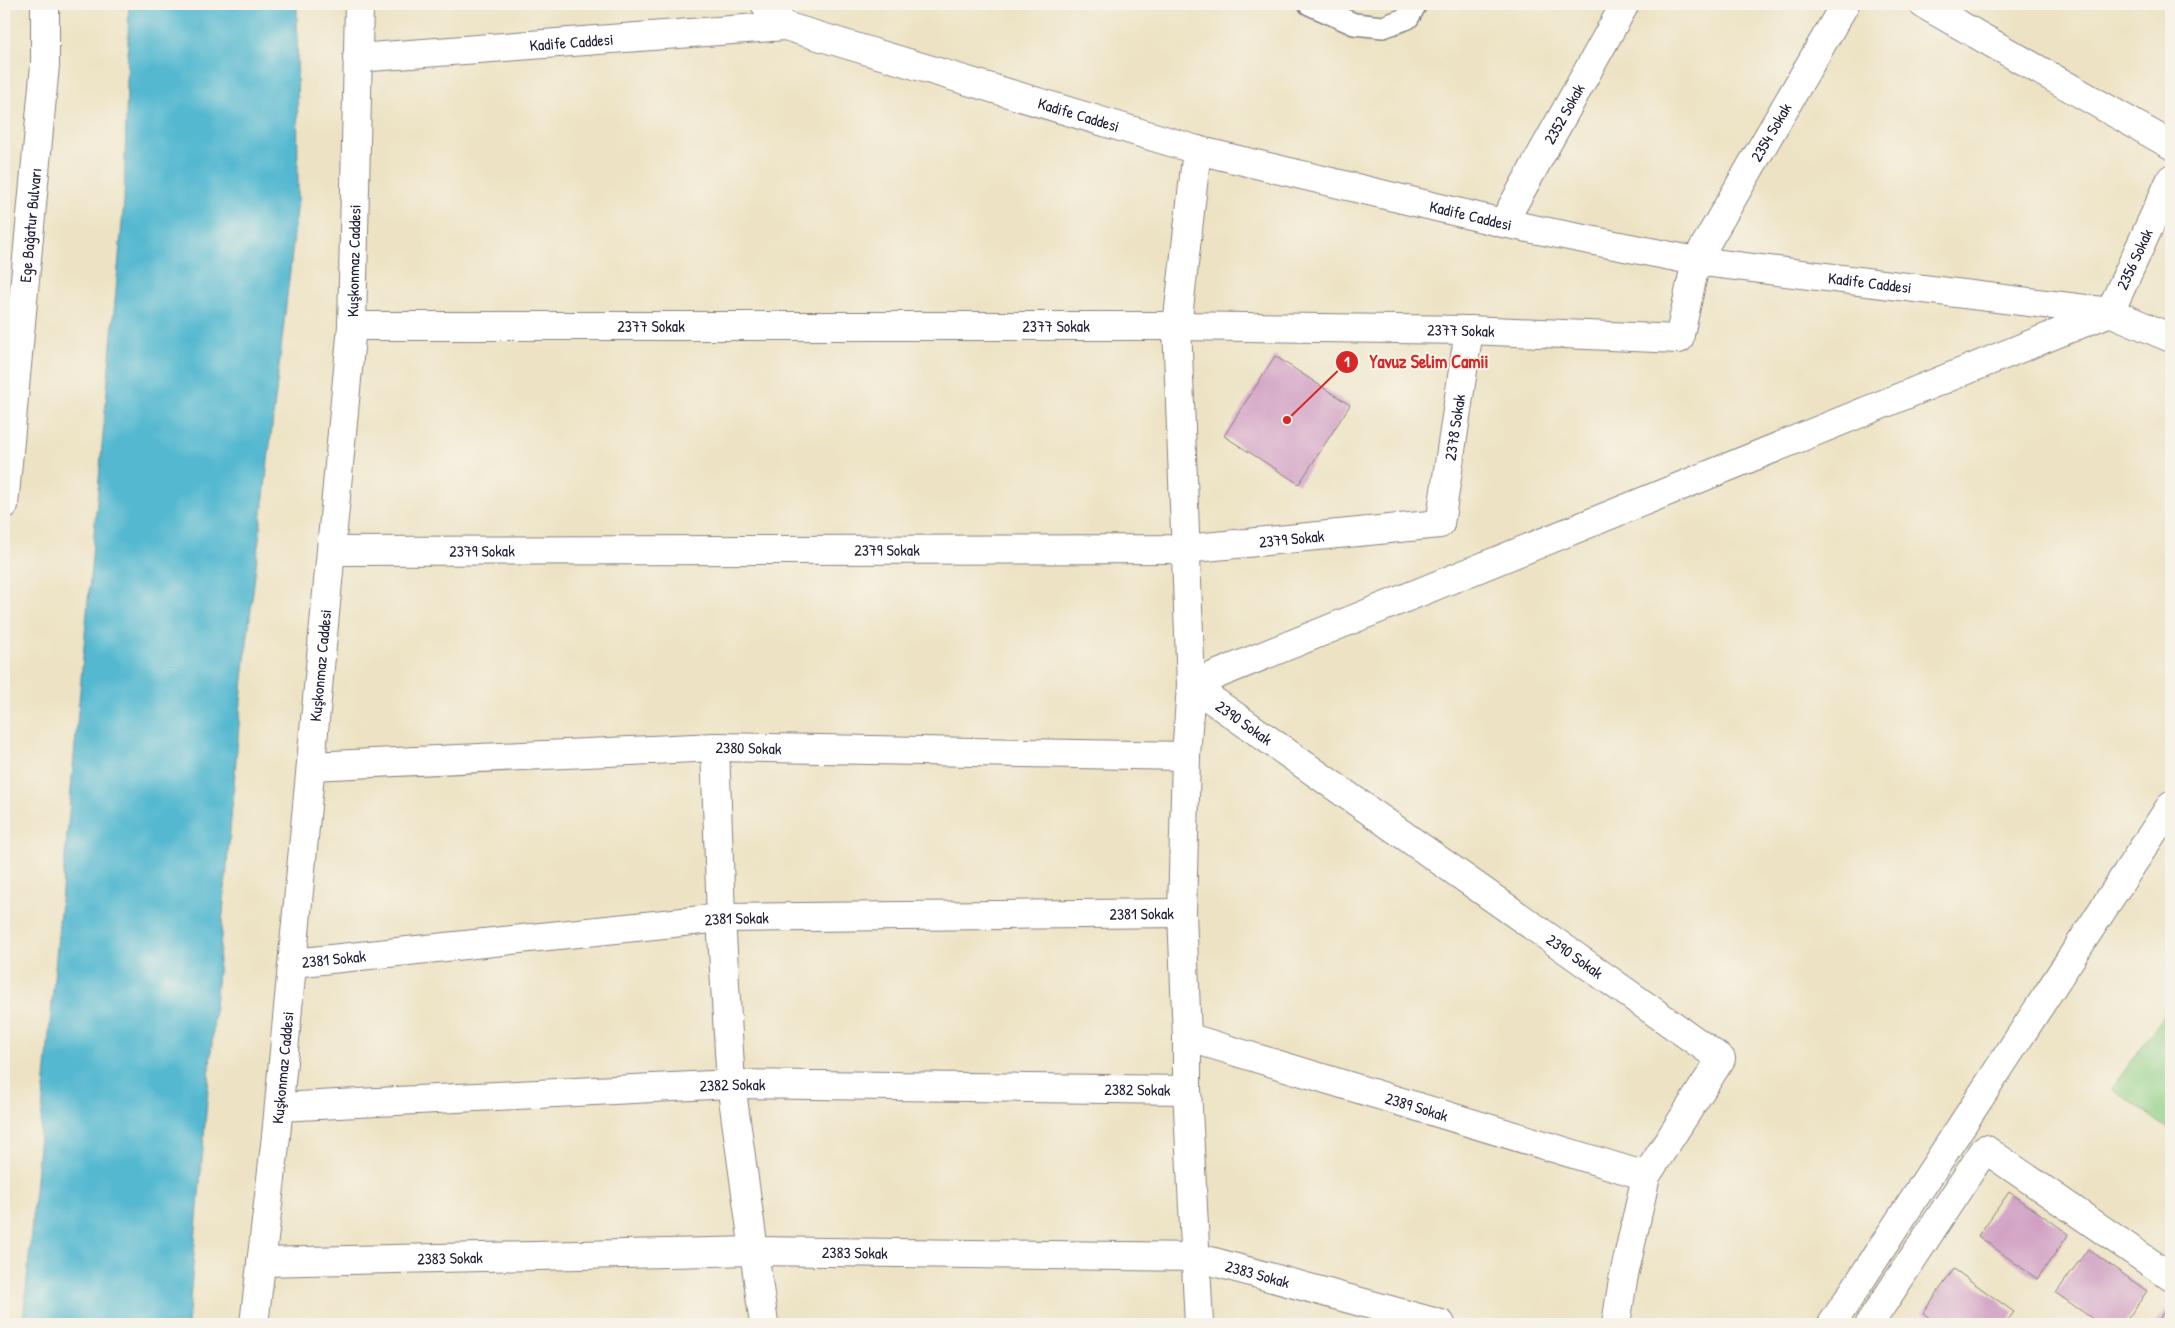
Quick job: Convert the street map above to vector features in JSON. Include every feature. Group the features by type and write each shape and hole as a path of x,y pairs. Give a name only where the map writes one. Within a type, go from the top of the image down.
{"street":[{"name":"Ege Bağatur Bulvarı","path":"4,505 45,65 45,4"},
{"name":"Kuşkonmaz Caddesi","path":"254,1324 279,1107 333,551 352,326 358,4"},
{"path":"765,4 785,26"},
{"name":"2352 Sokak","path":"1503,223 1625,4"},
{"name":"2354 Sokak","path":"1696,261 1845,4"},
{"path":"1923,4 2171,145"},
{"name":"Kadife Caddesi","path":"357,58 785,26 1197,150 1503,223 1696,261 2110,312 2171,338"},
{"path":"1197,150 1177,326 1191,685 1186,756 1182,913 1187,1090 1199,1324"},
{"name":"2356 Sokak","path":"2110,312 2171,179"},
{"name":"2377 Sokak","path":"352,326 1177,326 1468,330 1679,339 1696,261"},
{"path":"1191,685 2110,312"},
{"name":"2378 Sokak","path":"1440,524 1468,330"},
{"name":"2379 Sokak","path":"333,551 1185,549 1440,524"},
{"name":"2390 Sokak","path":"1191,685 1721,1059 1646,1176 1623,1280 1616,1324"},
{"path":"714,747 721,918 731,1084 764,1324"},
{"name":"2380 Sokak","path":"311,766 714,747 1186,756"},
{"path":"1832,1324 2171,805"},
{"name":"2381 Sokak","path":"292,963 721,918 1182,913"},
{"name":"2389 Sokak","path":"1187,1037 1646,1176"},
{"name":"2382 Sokak","path":"279,1107 731,1084 1187,1090"},
{"path":"1871,1324 1985,1149 2171,1278"},
{"name":"2383 Sokak","path":"261,1262 755,1251 1196,1257 1440,1324"}],"lane":[{"path":"1309,4 1354,24 1383,27 1408,18 1416,4"}],"green space":[{"path":"2171,1006 2171,1131 2112,1088"}],"water":[{"path":"129,4 297,4 298,201 243,678 188,1324 23,1324 124,201"}],"building":[{"path":"1275,356 1350,405 1299,484 1224,436"},
{"path":"2009,1192 2069,1234 2037,1279 1978,1236"},
{"path":"2088,1249 2147,1291 2124,1324 2100,1324 2056,1293"},
{"path":"1954,1269 2014,1312 2005,1324 1938,1324 1923,1313"},
{"path":"2169,1305 2171,1307 2171,1324 2155,1324"}],"place":[{"name":"Yavuz Selim Camii","path":"1287,420"}]}
